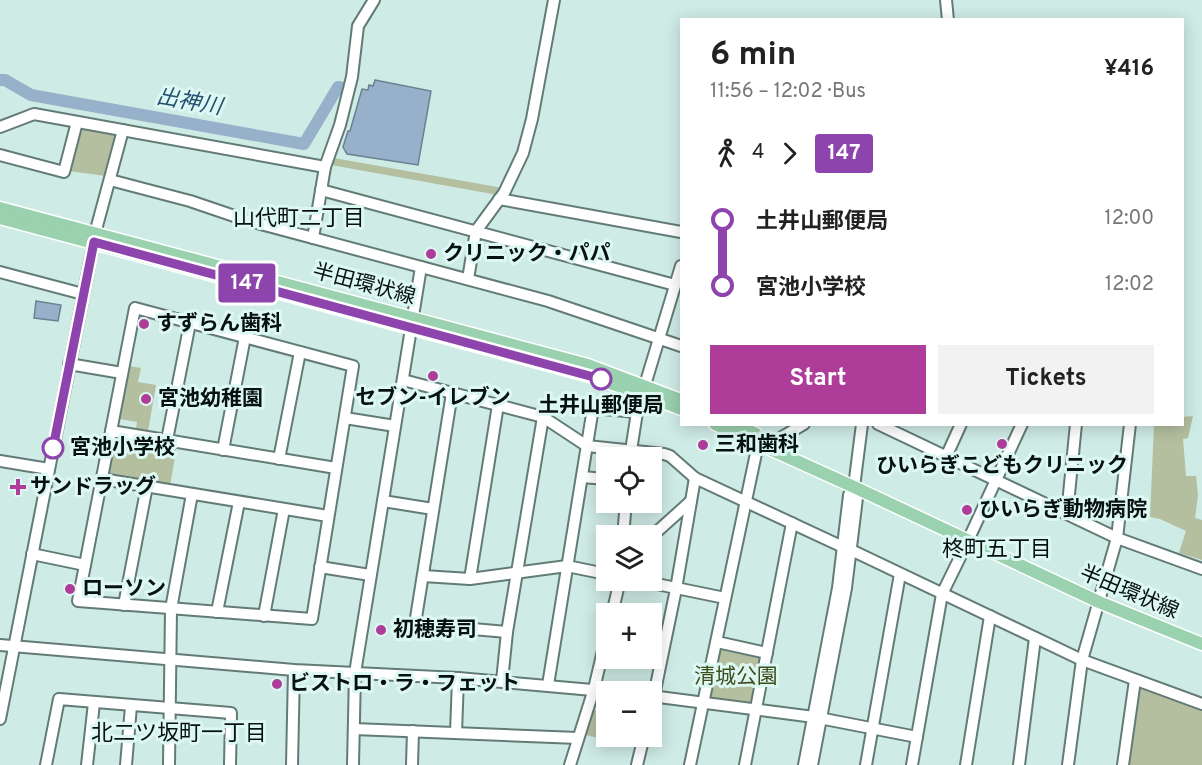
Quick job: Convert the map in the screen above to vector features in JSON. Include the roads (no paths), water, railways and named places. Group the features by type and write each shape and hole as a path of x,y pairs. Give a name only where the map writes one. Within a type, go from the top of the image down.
{"main road":[{"name":"半田環状線","path":"0,208 95,238 412,323 588,365 680,408"},
{"name":"半田環状線","path":"0,218 95,238"},
{"name":"半田環状線","path":"643,389 680,400"},
{"name":"半田環状線","path":"719,426 855,484"},
{"name":"半田環状線","path":"739,426 855,484 1100,599 1202,644"},
{"name":"半田環状線","path":"1100,599 1202,636"}],"street":[{"path":"313,238 325,166 340,125 352,77 358,26 374,0"},
{"path":"468,279 476,231 500,199 517,169 528,137 554,0"},
{"path":"946,0 948,18"},
{"path":"0,127 34,114 325,166"},
{"path":"0,155 64,172 77,122"},
{"path":"0,719 83,294 123,130"},
{"path":"110,180 190,201 246,220 548,301 680,346"},
{"path":"321,190 675,285"},
{"path":"500,199 680,231"},
{"path":"353,765 355,674 422,267"},
{"path":"632,447 636,412 680,269"},
{"path":"0,272 83,294"},
{"path":"135,308 245,338 353,366 312,619 78,601 135,308"},
{"path":"167,440 190,323"},
{"path":"223,450 245,338"},
{"path":"279,459 300,352"},
{"path":"69,364 122,373"},
{"path":"403,380 543,417 587,446 596,448"},
{"path":"452,393 415,624 507,632"},
{"path":"470,579 498,405"},
{"path":"548,685 593,408 636,412"},
{"path":"502,681 507,632 543,417"},
{"path":"345,418 395,426"},
{"path":"779,445 782,437 801,426"},
{"path":"812,765 838,588 847,549 849,495 855,484 862,426"},
{"path":"882,426 1118,538 1202,570"},
{"path":"945,457 960,426"},
{"path":"912,765 942,594 1021,426"},
{"path":"1067,514 1076,426"},
{"path":"1068,765 1082,660 1118,538 1130,426"},
{"path":"111,431 336,468"},
{"path":"690,765 758,444"},
{"path":"662,454 670,456 695,478 1082,660 1202,704"},
{"path":"0,462 49,469"},
{"path":"582,477 596,478"},
{"path":"656,681 676,589 695,478"},
{"path":"102,479 328,516"},
{"path":"124,605 147,486"},
{"path":"169,765 171,609 192,494"},
{"path":"217,612 239,501"},
{"path":"383,501 434,509"},
{"path":"662,527 691,501"},
{"path":"264,615 284,509"},
{"path":"745,765 792,524"},
{"path":"32,555 85,565"},
{"path":"423,576 470,579 567,566 596,572"},
{"path":"320,567 370,575"},
{"path":"866,765 900,574"},
{"path":"662,586 725,598"},
{"path":"966,765 990,616"},
{"path":"1019,765 1035,638"},
{"path":"717,642 767,653"},
{"path":"0,645 294,670 458,678 594,689"},
{"path":"570,765 599,669"},
{"path":"292,765 294,670"},
{"path":"456,733 458,678"},
{"path":"1123,765 1135,680"},
{"path":"662,698 818,718 917,737"},
{"path":"46,765 58,699 231,713 230,765"},
{"path":"87,765 94,703"},
{"path":"126,765 131,706"},
{"path":"804,765 818,718"},
{"path":"354,729 578,738"},
{"path":"412,731 412,765"},
{"path":"637,765 641,747"}],"water":[{"path":"375,80 431,91 418,165 347,154 343,147 362,89 368,90 369,85 373,86"},
{"path":"36,301 61,305 58,321 34,318"}],"waterway":[{"name":"出神川","path":"0,80 5,80 31,95 304,144 338,87 343,88"}],"place":[{"name":"クリニック・パパ","path":"431,254"},
{"name":"すずらん歯科","path":"144,324"},
{"name":"セブン-イレブン","path":"433,376"},
{"name":"土井山郵便局","path":"601,379"},
{"name":"宮池幼稚園","path":"146,399"},
{"name":"ひいらぎこどもクリニック","path":"1002,444"},
{"name":"三和歯科","path":"703,445"},
{"name":"宮池小学校","path":"53,448"},
{"name":"サンドラッグ","path":"18,487"},
{"name":"ひいらぎ動物病院","path":"967,510"},
{"name":"ローソン","path":"70,589"},
{"name":"初穂寿司","path":"381,630"},
{"name":"ビストロ・ラ・フェット","path":"277,684"}],"district":[{"name":"山代町二丁目","path":"299,219"},
{"name":"柊町五丁目","path":"997,550"},
{"name":"北二ツ坂町一丁目","path":"179,734"}],"park label":[{"name":"清城公園","path":"736,677"}]}
